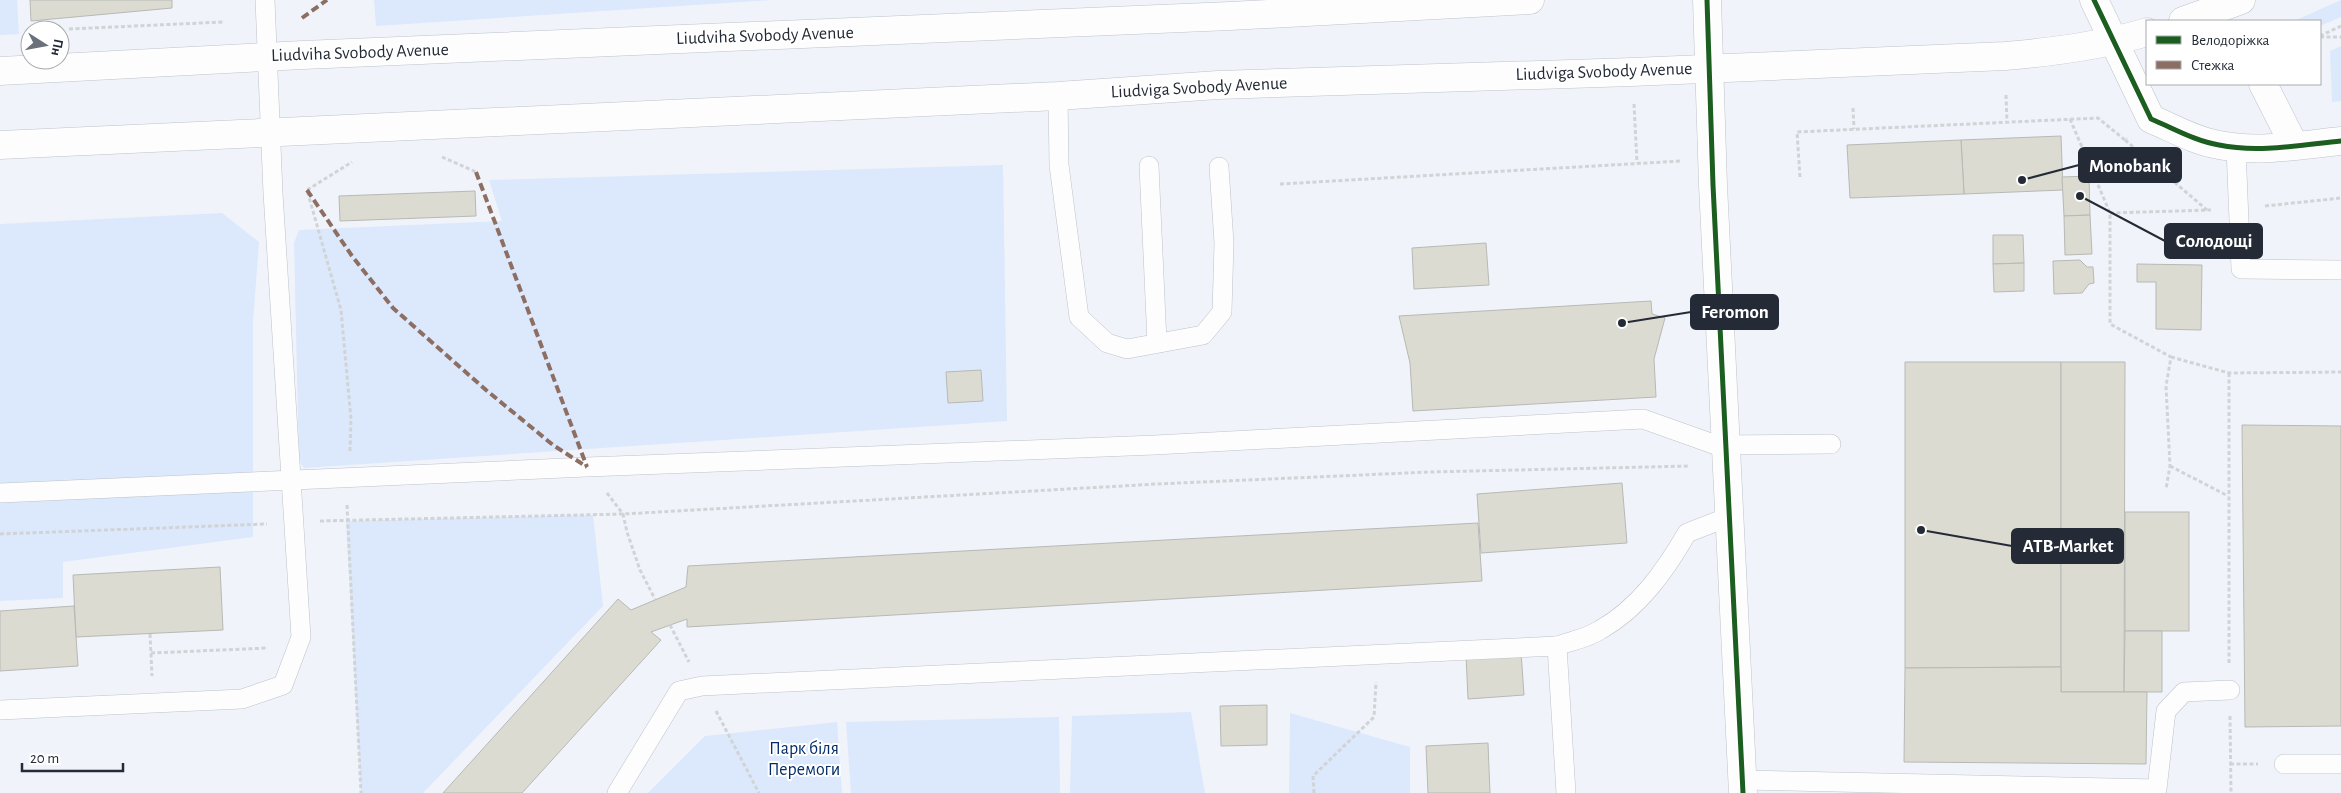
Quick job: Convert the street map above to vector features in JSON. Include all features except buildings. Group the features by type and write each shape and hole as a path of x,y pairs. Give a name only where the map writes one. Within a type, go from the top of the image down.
{"main road":[{"name":"Liudviha Svobody Avenue","path":"0,71 268,57 1088,23 1530,0"},
{"path":"1707,0 1743,786"},
{"path":"2094,0 2151,118 2202,141 2236,148 2341,141"},
{"path":"2186,20 2228,7"},
{"name":"Liudviga Svobody Avenue","path":"1058,96 1218,86 2005,56 2049,52 2114,42 2146,32"},
{"path":"2264,85 2294,145"},
{"path":"0,145 1058,96"}],"lane":[{"path":"0,710 242,699 282,685 301,637 271,133 265,0"},
{"path":"1058,96 1059,165 1080,317 1107,343 1127,349 1203,335 1222,312 1224,243 1220,167"},
{"path":"2236,148 2241,269 2341,270"},
{"path":"1149,166 1157,342"},
{"path":"0,492 1155,445 1643,420 1716,445 1831,444"},
{"path":"617,793 679,691 702,686 1557,646 1600,631 1632,608 1668,567 1687,533 1730,516"},
{"path":"1557,646 1566,793"},
{"path":"1743,786 2157,790 2166,711 2184,692 2230,690"},
{"path":"2284,764 2341,764"}],"path":[{"path":"70,29 223,22"},
{"path":"2321,36 2341,26"},
{"path":"2321,36 2341,37"},
{"path":"2006,95 2007,122"},
{"path":"1634,104 1637,163"},
{"path":"1853,108 1854,129"},
{"path":"1800,177 1797,132 2098,118 2207,210"},
{"path":"2125,140 2151,118"},
{"path":"2070,119 2110,213 2110,324 2171,357 2229,373 2341,372"},
{"path":"439,156 476,172"},
{"path":"1280,184 1689,160"},
{"path":"307,190 349,162 359,162"},
{"path":"2166,489 2170,466 2166,386 2171,357"},
{"path":"2229,373 2228,496 2231,793"},
{"path":"0,534 294,522 623,514 1293,478 1429,472 1697,466"},
{"path":"2170,466 2228,496"},
{"path":"587,467 623,514 626,532 655,599"},
{"path":"150,634 151,653 273,648"},
{"path":"1314,793 1313,776 1374,717 1377,655"}],"green space":[{"path":"0,0 17,0 19,34 0,35"},
{"path":"374,0 773,0 376,26"},
{"path":"2341,0 2341,17 2321,26 2321,20 2296,20"},
{"path":"2341,46 2341,101 2332,102 2330,51"},
{"path":"1003,165 1007,421 304,468 299,461 294,243 299,230 502,221 489,180"},
{"path":"222,213 259,242 253,322 253,537 63,562 63,598 0,601 0,224"},
{"path":"593,515 603,606 423,793 361,793 346,521"},
{"path":"1191,712 1205,793 1070,793 1072,716"},
{"path":"1290,713 1410,747 1410,793 1289,793"},
{"path":"1059,717 1060,793 851,793 846,722"},
{"name":"Парк біля Перемоги","path":"837,722 842,793 648,793 705,736"}],"marked path":[{"path":"302,18 327,0"},
{"path":"476,172 587,467"},
{"path":"307,190 352,256 393,308 486,390 553,445 587,467"}],"cycle path":[{"path":"1707,0 1713,185 1743,793"},
{"path":"2094,0 2151,119 2201,141 2234,147 2280,148 2341,141"}],"place":[{"name":"Monobank","path":"2022,180"},
{"name":"Солодощі","path":"2080,196"},
{"name":"Feromon","path":"1622,323"},
{"name":"ATB-Market","path":"1921,530"}]}
